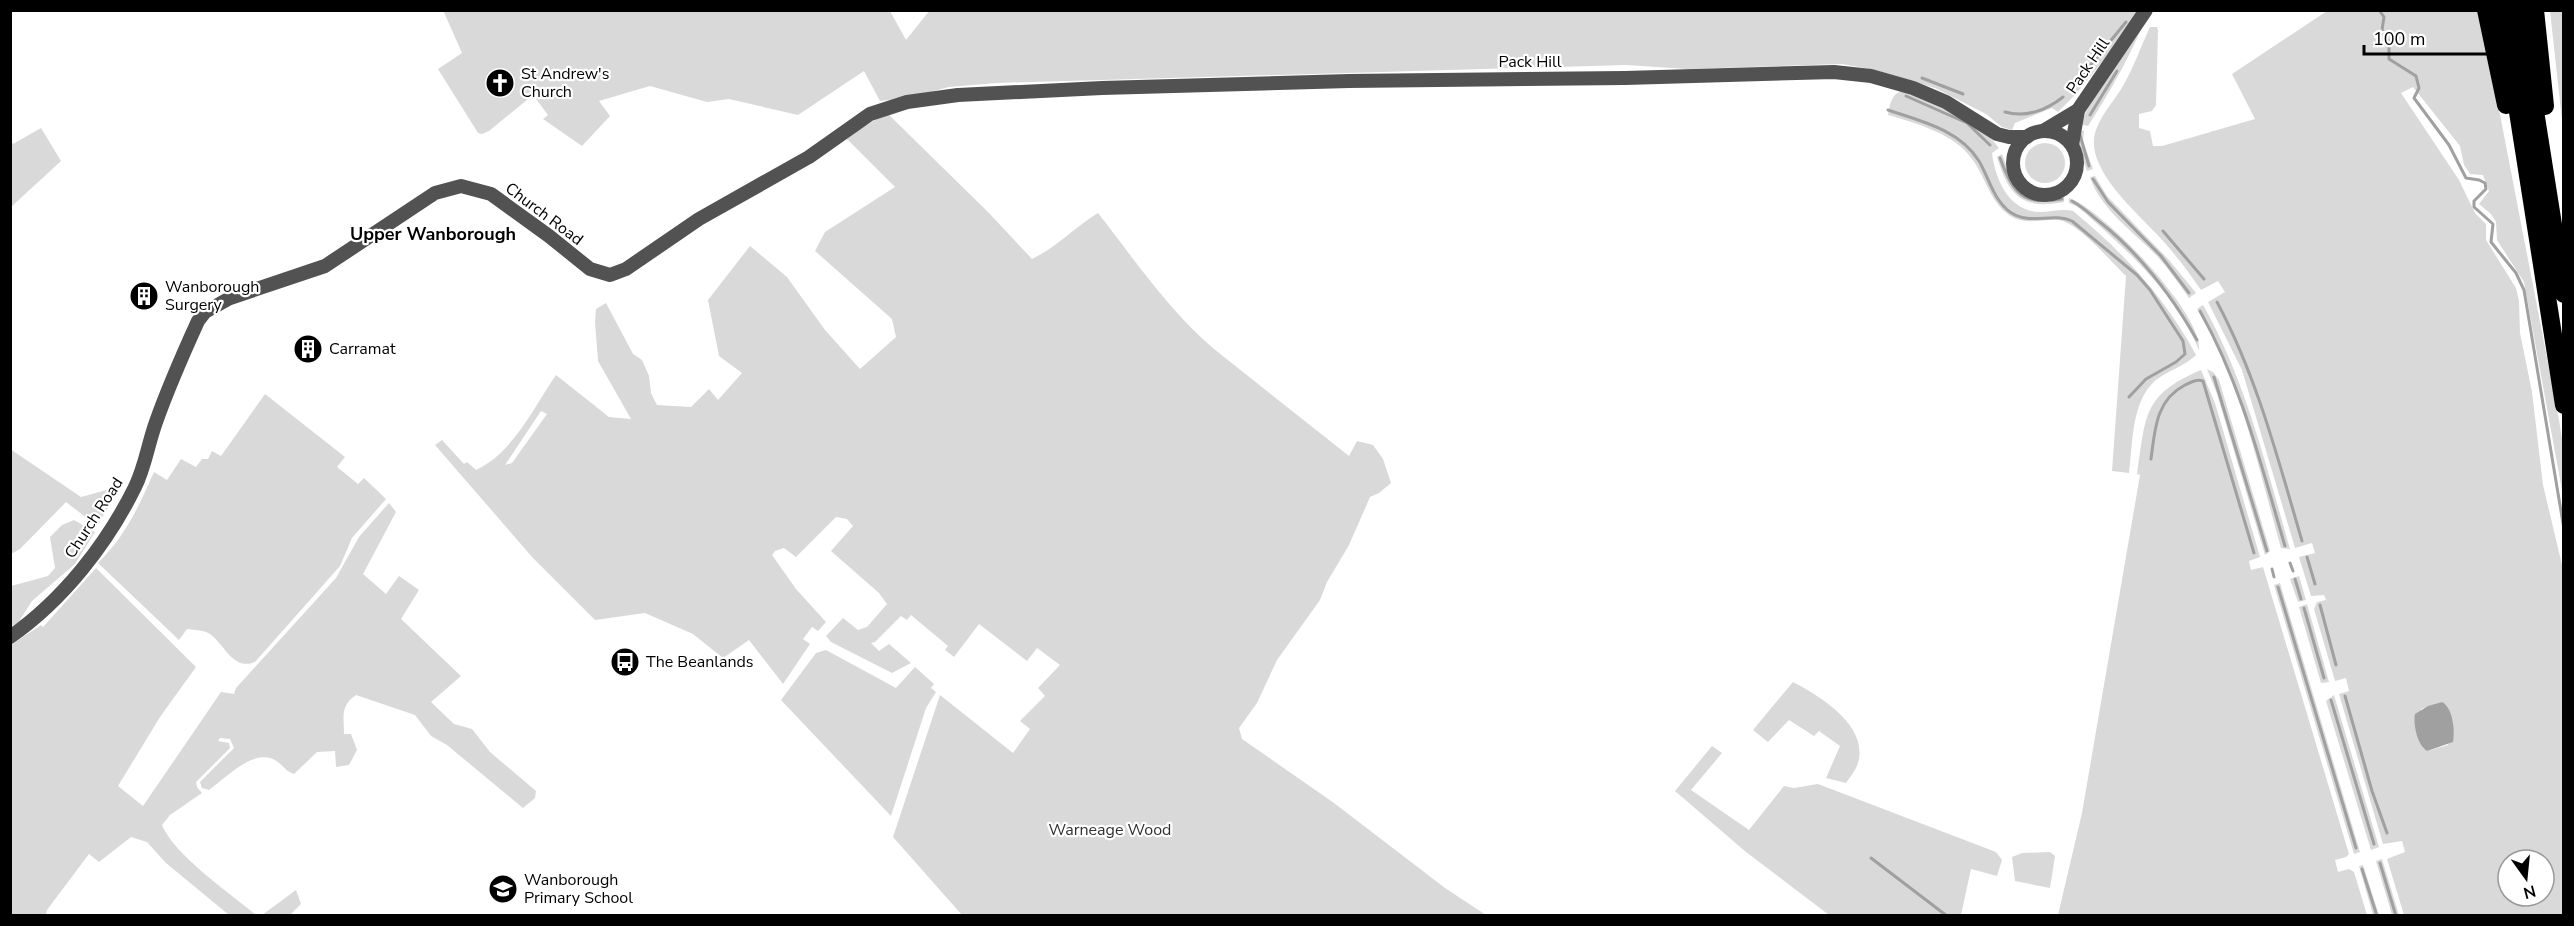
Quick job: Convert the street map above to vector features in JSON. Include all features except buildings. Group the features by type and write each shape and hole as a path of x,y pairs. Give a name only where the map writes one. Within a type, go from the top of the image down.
{"highway":[{"path":"2486,10 2564,294"},
{"path":"2502,10 2544,227"},
{"path":"2519,10 2564,405"},
{"path":"2535,10 2550,146 2544,227"}],"street":[{"name":"Pack Hill","path":"2072,145 2078,110 2146,10"},
{"name":"Pack Hill","path":"1049,90 1360,80 1625,78 1834,72 1880,78 1926,93 1954,106 1997,134 2027,137"},
{"name":"Church Road","path":"10,637 27,625 58,596 96,551 141,475 155,424 198,321 205,312 217,305 326,266 435,193 461,186 491,194 590,269 597,273 610,275 626,269 699,219 809,157 837,139 861,119 879,110 934,98 1049,90"},
{"name":"Pack Hill","path":"2043,131 2078,110"},
{"path":"2043,131 2058,134 2072,145 2077,160 2075,172 2067,186 2056,192 2042,194 2027,189 2017,177 2014,165 2016,151 2027,137 2043,131"},
{"name":"Pack Hill","path":"1997,134 2014,165"}],"green space":[{"path":"443,10 890,11 906,40 930,10 2139,11 2091,76 2058,112 2052,108 2015,123 2012,130 2002,127 1986,114 1935,88 1875,70 1842,64 1687,69 1626,65 996,83 949,87 907,98 880,101 864,71 798,115 729,99 707,102 650,86 599,101 610,116 582,146 543,119 548,115 533,95 489,131 478,133 438,69 462,53"},
{"path":"2327,11 2480,11 2559,420 2563,445 2563,496 2524,282 2497,240 2496,222 2491,214 2479,204 2489,191 2483,175 2470,174 2464,165 2460,146 2413,87 2401,93 2459,180 2475,213 2486,224 2486,240 2516,288 2519,301 2520,333 2532,392 2543,485 2563,569 2563,915 2404,915 2387,859 2405,852 2402,841 2383,844 2339,694 2349,691 2346,678 2335,681 2314,609 2317,602 2326,600 2324,595 2311,596 2299,557 2315,553 2312,543 2295,548 2242,370 2208,302 2225,292 2218,281 2201,290 2165,243 2118,193 2099,163 2094,148 2097,127 2127,79 2150,27 2157,27 2158,30 2156,105 2152,111 2139,114 2139,128 2150,131 2153,146 2162,146 2255,119 2232,74","holes":["2442,702 2449,712 2453,728 2451,740 2448,745 2427,751 2423,748 2421,709"]},
{"path":"2550,11 2563,11 2563,129"},
{"path":"2142,27 2117,77 2088,126 2079,124 2095,96"},
{"path":"1902,91 1955,113 1990,137 1999,148 1992,153 1996,173 2005,192 2012,200 2028,210 2039,212 2073,211 2126,259 2157,295 2184,334 2196,355 2156,380 2142,399 2135,423 2129,473 2112,471 2126,276 2095,244 2067,223 2059,220 2020,220 2006,213 1994,199 1965,150 1934,131 1888,115 1893,97"},
{"name":"Warneage Wood","path":"887,113 988,212 1032,259 1050,249 1098,213 1167,301 1214,349 1349,456 1357,441 1373,445 1383,459 1391,483 1370,497 1349,545 1327,582 1320,600 1277,660 1257,703 1239,728 1242,739 1334,803 1445,888 1486,915 962,915 893,837 940,695 1013,753 1030,729 1020,721 1045,696 1038,688 1060,665 1037,648 1027,661 979,624 954,657 945,650 948,646 911,615 907,620 901,616 875,642 871,643 879,651 889,644 911,663 892,673 831,642 826,636 843,618 858,630 867,627 887,604 879,593 831,551 853,526 847,519 836,517 796,557 784,548 775,551 772,555 796,589 826,622 818,631 812,627 803,639 810,644 783,684 749,640 723,658 693,634 645,613 595,620 533,558 435,445 442,440 464,464 467,462 476,470 489,462 512,441 556,375 609,417 631,419 598,361 596,309 606,303 633,354 642,360 649,376 651,393 657,405 691,407 709,389 718,400 742,373 719,356 708,300 750,246 787,277 825,330 860,369 896,337 892,319 815,251 825,232 895,187 847,139","holes":["541,411 547,414 512,463 505,465"]},
{"path":"41,128 61,161 11,207 11,141 13,144"},
{"path":"2078,130 2084,131 2083,141 2093,169 2087,171 2077,142"},
{"path":"2045,143 2053,144 2059,149 2064,155 2064,171 2059,177 2053,182 2045,183 2037,182 2031,177 2026,171 2025,163 2026,155 2031,149 2037,144"},
{"path":"2002,154 2014,183 2024,194 2040,200 2064,197 2064,202 2038,204 2019,197 2012,190 2002,170 1997,157"},
{"path":"2095,176 2107,196 2169,260 2196,293 2189,298 2157,256 2110,210 2095,189 2090,177"},
{"path":"2069,198 2085,206 2126,241 2169,289 2196,334 2199,350 2179,313 2154,280 2083,211 2069,203"},
{"path":"2203,305 2231,364 2254,424 2290,549 2281,548 2237,394 2212,336 2197,309"},
{"path":"2207,369 2213,372 2219,380 2270,551 2265,555 2217,394"},
{"path":"2201,370 2215,403 2260,557 2249,561 2251,570 2263,567 2349,854 2335,860 2338,872 2349,869 2354,872 2367,915 2058,915 2082,813 2140,475 2137,474 2142,437 2150,410 2157,399 2182,379"},
{"path":"265,394 345,457 337,467 358,484 364,478 386,499 352,538 340,566 255,662 247,664 235,660 210,634 205,632 187,629 179,640 98,563 124,531 154,472 167,480 181,459 196,467 202,459 208,459 212,451 221,456"},
{"path":"10,449 81,497 121,486 97,526 66,502 20,549 11,554"},
{"path":"389,503 396,512 363,574 386,594 399,576 419,590 401,619 461,676 431,702 454,724 472,729 490,752 536,791 535,798 523,808 447,745 431,736 415,715 356,695 347,703 344,712 344,734 351,734 357,750 349,765 336,767 335,751 317,752 294,774 273,759 262,757 246,763 209,790 202,788 200,782 234,748 230,739 220,738 218,741 229,743 230,748 196,782 202,793 170,815 162,825 168,837 190,861 256,915 229,915 166,863 147,842 131,837 99,862 89,854 47,910 46,915 11,916 11,645 41,625 43,627 96,568 196,667 160,717 118,786 143,806 221,692 234,694 236,688 336,578 359,537"},
{"path":"74,520 95,532 75,564 32,601 18,623 11,626 11,586 48,576 55,568 50,537 62,525"},
{"path":"2299,576 2306,600 2298,602 2290,579"},
{"path":"2280,583 2360,852 2354,854 2274,585"},
{"path":"2307,604 2329,682 2321,683 2299,607"},
{"path":"826,650 896,688 915,667 934,684 931,688 936,692 926,708 891,816 781,700 816,653"},
{"path":"1793,682 1816,695 1840,714 1856,737 1859,749 1858,763 1846,783 1826,778 1840,746 1819,731 1814,736 1789,720 1768,742 1753,730"},
{"path":"2334,695 2379,847 2371,850 2326,701"},
{"path":"1712,746 1722,753 1691,790 1749,830 1784,786 1794,788 1818,784 1996,852 2002,860 1997,876 1971,869 1961,915 1829,915 1746,852 1675,791"},
{"path":"2050,852 2055,856 2050,888 2015,881 2012,857 2022,853"},
{"path":"2382,859 2399,915 2392,915 2376,861"},
{"path":"2363,865 2379,915 2373,915 2359,866"},
{"path":"296,890 301,904 290,915 262,915"}],"shaded area":[{"path":"2442,702 2451,714 2453,742 2427,751 2416,734 2415,714 2428,706"}],"waterway":[{"path":"2379,10 2384,17 2382,30 2389,41 2389,59 2416,76 2419,88 2414,98 2449,145 2466,178 2485,183 2486,189 2474,201 2474,207 2493,224 2491,242 2516,273 2524,290 2564,529"},
{"path":"2081,77 2126,22"},
{"path":"2090,115 2117,71"},
{"path":"1922,78 1963,94"},
{"path":"1906,96 1967,123 1990,145"},
{"path":"2005,112 2013,114 2036,112 2063,97"},
{"path":"1888,110 1951,134 1971,150 1979,161 1995,195 2010,212 2025,218 2057,218 2072,221 2137,275 2150,290 2183,341 2185,354 2176,362 2146,379 2129,397"},
{"path":"2080,135 2089,166"},
{"path":"2000,158 2010,181 2021,195 2037,200 2062,199"},
{"path":"2093,179 2108,202 2161,256 2189,293"},
{"path":"2072,201 2116,235 2142,262 2166,292 2197,340"},
{"path":"2163,231 2204,279"},
{"path":"2217,302 2244,359 2255,389 2302,541"},
{"path":"2200,311 2215,339 2239,397 2285,546"},
{"path":"2214,377 2267,551"},
{"path":"2151,459 2156,426 2168,399 2185,385 2203,381 2254,553"},
{"path":"2307,557 2315,584"},
{"path":"2290,563 2293,571"},
{"path":"2272,569 2274,577"},
{"path":"2295,579 2301,599"},
{"path":"2278,587 2356,848"},
{"path":"2320,605 2336,665"},
{"path":"2304,608 2324,678"},
{"path":"2345,696 2372,791 2387,833"},
{"path":"2331,700 2374,844"},
{"path":"1871,858 1947,916"},
{"path":"2380,863 2396,916"},
{"path":"2362,869 2377,916"}],"place":[{"name":"St Andrew's Church","path":"500,83"},
{"name":"Wanborough Surgery","path":"144,296"},
{"name":"Carramat","path":"308,349"},
{"name":"The Beanlands","path":"625,662"},
{"name":"Wanborough Primary School","path":"503,889"}],"district":[{"name":"Upper Wanborough","path":"433,234"}]}
